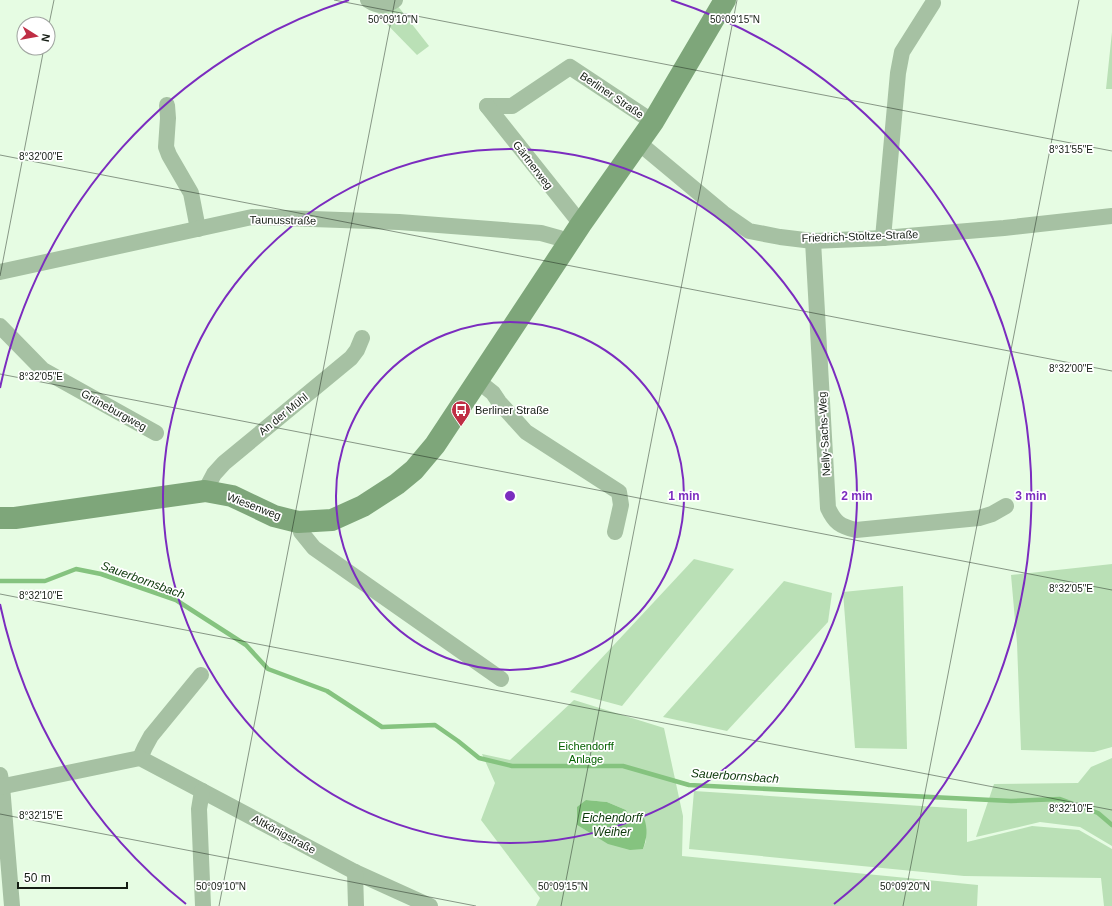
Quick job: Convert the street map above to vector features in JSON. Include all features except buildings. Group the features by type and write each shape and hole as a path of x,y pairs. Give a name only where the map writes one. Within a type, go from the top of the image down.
{"street":[{"path":"368,0 379,5 386,5 394,0"},
{"name":"Berliner Straße","path":"298,522 332,520 363,506 397,484 414,470 435,445 568,243 653,122 725,0"},
{"path":"883,238 898,73 902,52 933,3"},
{"name":"Berliner Straße","path":"487,106 512,106 570,67 653,122"},
{"path":"167,105 166,146 169,155 191,193 198,229"},
{"name":"Gärtnerweg","path":"487,106 581,224"},
{"name":"Friedrich-Stoltze-Straße","path":"639,143 723,213 749,231 780,237 812,241 883,238 1012,227 1112,216"},
{"name":"Taunusstraße","path":"0,272 252,217 399,222 541,233 555,236 568,243"},
{"name":"Nelly-Sachs-Weg","path":"812,241 828,508 833,519 843,526 856,530 979,518 992,514 1006,506"},
{"name":"Grüneburgweg","path":"0,326 43,370 156,433"},
{"name":"An der Mühl","path":"205,492 214,474 224,463 351,358 357,350 362,338"},
{"path":"478,381 493,393 499,402 526,432 619,492 621,505 615,532"},
{"name":"Wiesenweg","path":"0,518 15,518 205,492 232,496 274,516 298,522"},
{"path":"298,522 301,532 314,548 501,679"},
{"path":"12,906 1,783 140,758 151,736 201,675"},
{"name":"Altkönigstraße","path":"140,758 355,872 430,906"},
{"path":"202,791 199,809 203,906"},
{"path":"355,872 356,906"}],"green space":[{"path":"397,5 429,46 417,55 377,14"},
{"path":"1112,32 1112,89 1106,89"},
{"path":"694,559 734,569 622,706 570,692"},
{"path":"1112,564 1112,747 1094,752 1021,750 1017,643 1011,575"},
{"path":"784,581 832,593 828,622 727,731 663,717"},
{"path":"903,586 907,749 855,748 843,592"},
{"name":"Eichendorff Anlage","path":"574,700 664,728 683,816 682,856 978,885 977,906 536,906 540,898 481,820 495,783 482,754 510,760","holes":["586,800 607,802 626,810 632,820 646,826 646,841 643,849 597,837 577,825"]},
{"path":"1112,758 1112,846 1080,827 1040,822 976,837 994,784 1078,783 1091,767"},
{"path":"694,791 967,809 967,842 1032,826 1079,830 1112,849 1112,906 1104,906 1101,878 964,876 689,849"}],"water":[{"name":"Eichendorff Weiher","path":"586,800 607,802 626,810 632,820 644,818 646,834 643,849 630,850 608,844 577,825 577,807"}],"waterway":[{"name":"Sauerbornsbach","path":"0,581 45,581 76,569 101,574 176,600 246,645 268,669 327,691 382,727 435,725 479,758 512,766 623,766 689,785 1011,801 1060,799 1098,813 1112,825"}],"place":[{"name":"Berliner Straße","path":"461,427"}]}
